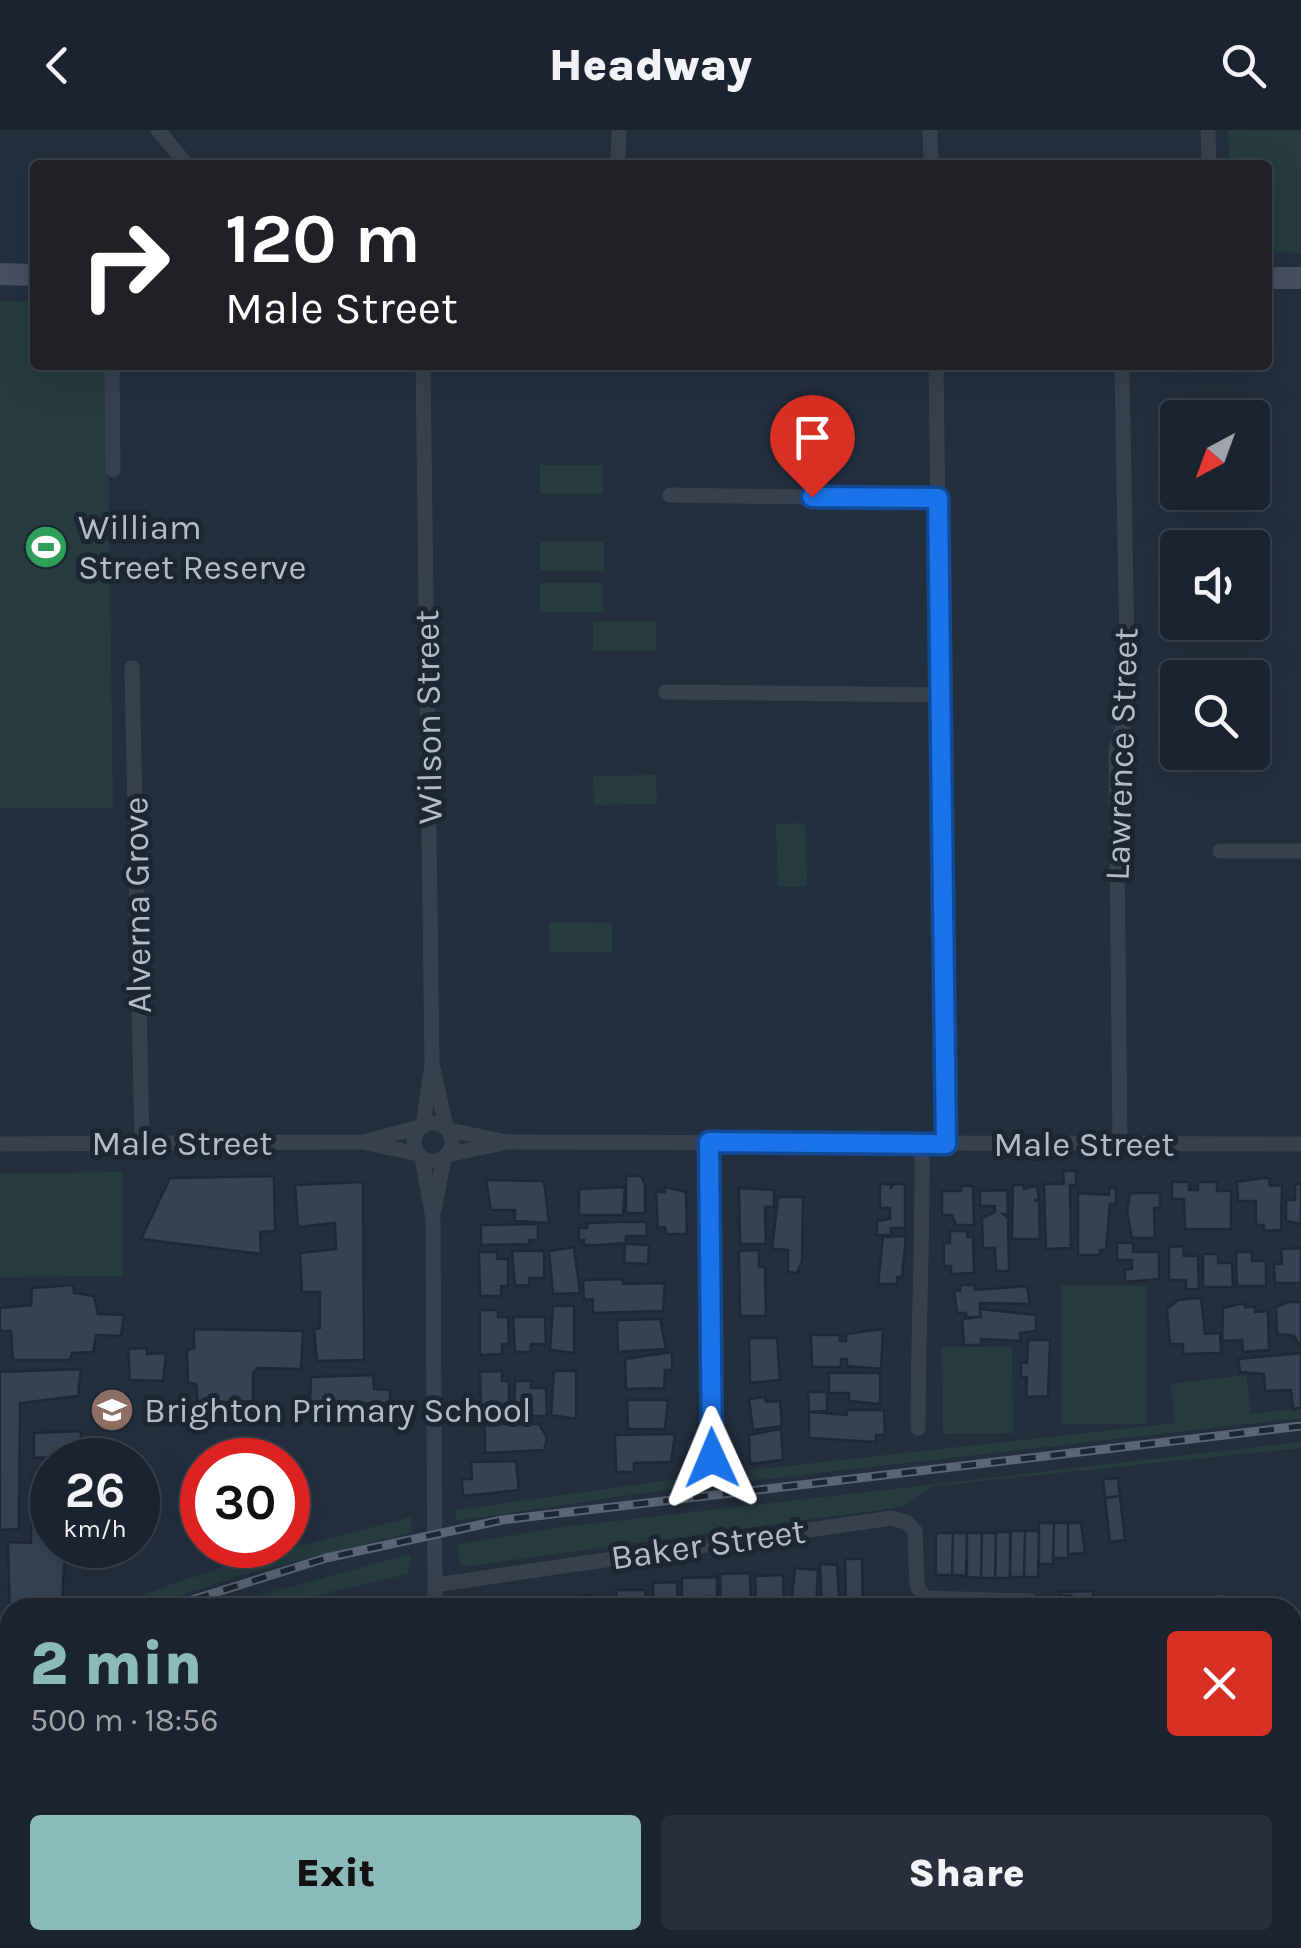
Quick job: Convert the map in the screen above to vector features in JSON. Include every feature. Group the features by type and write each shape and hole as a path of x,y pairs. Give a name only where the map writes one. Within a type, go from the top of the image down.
{"street":[{"path":"158,130 183,160"},
{"path":"618,160 619,130"},
{"path":"930,130 931,160"},
{"path":"1208,130 1208,160"},
{"path":"0,274 30,275"},
{"path":"1272,278 1301,278"},
{"path":"112,370 114,470"},
{"name":"Wilson Street","path":"421,1126 432,1064 424,370"},
{"path":"936,370 946,1144"},
{"name":"Lawrence Street","path":"1120,1144 1116,750 1128,711 1122,370"},
{"path":"670,495 938,498"},
{"name":"Alverna Grove","path":"132,668 142,1143"},
{"path":"666,692 942,694"},
{"path":"1220,851 1301,851"},
{"name":"Wilson Street","path":"432,1064 447,1129"},
{"path":"432,1219 452,1143 447,1129 435,1122 421,1126 414,1137 432,1219 435,1598"},
{"name":"Male Street","path":"363,1142 421,1126"},
{"name":"Male Street","path":"447,1129 507,1142 1301,1144"},
{"name":"Male Street","path":"0,1144 363,1142 420,1156"},
{"name":"Male Street","path":"446,1156 507,1142"},
{"path":"709,1142 712,1458"},
{"path":"918,1428 922,1144"},
{"path":"420,1156 433,1162 446,1156"},
{"name":"Baker Street","path":"435,1585 891,1518 906,1522 915,1530 920,1593 927,1598"}],"green space":[{"path":"1228,130 1301,130 1301,253 1272,252 1272,160 1229,160"},
{"name":"William Street Reserve","path":"0,301 30,302 30,370 107,370 113,808 0,808"},
{"path":"540,465 603,465 603,494 540,494"},
{"path":"540,542 604,542 604,571 540,570"},
{"path":"540,583 603,583 603,612 540,612"},
{"path":"656,621 656,650 593,651 593,622"},
{"path":"656,775 657,804 594,805 593,776"},
{"path":"805,823 807,886 778,887 776,824"},
{"path":"549,922 612,923 612,952 549,952"},
{"path":"122,1172 123,1276 0,1277 0,1174"},
{"path":"1061,1286 1146,1286 1147,1424 1061,1424"},
{"path":"942,1347 1012,1347 1013,1433 943,1434"},
{"path":"1246,1375 1251,1414 1301,1408 1301,1418 644,1493 456,1521 456,1510 706,1475 1175,1423 1171,1384"},
{"path":"1301,1442 1301,1448 932,1486 902,1507 461,1567 457,1545 564,1527"},
{"path":"411,1517 412,1532 310,1558 310,1543"},
{"path":"411,1554 408,1574 305,1598 251,1598"},
{"path":"219,1568 270,1568 173,1598 133,1598"}],"building":[{"path":"1063,1171 1076,1171 1076,1185 1070,1185 1071,1248 1046,1249 1044,1184 1064,1184"},
{"path":"274,1176 275,1231 260,1232 261,1254 141,1239 170,1178"},
{"path":"626,1176 641,1176 645,1184 645,1213 626,1213"},
{"path":"1269,1178 1270,1186 1282,1185 1281,1230 1264,1231 1264,1225 1256,1225 1256,1201 1238,1201 1237,1182"},
{"path":"486,1180 544,1181 549,1223 515,1221 515,1210 491,1210"},
{"path":"363,1182 364,1360 317,1361 314,1329 320,1328 320,1292 302,1292 300,1253 336,1249 335,1223 298,1227 295,1185"},
{"path":"1172,1182 1189,1182 1189,1190 1198,1190 1198,1182 1217,1182 1217,1191 1231,1191 1231,1229 1185,1229 1184,1199 1172,1199"},
{"path":"880,1184 891,1184 891,1189 893,1184 905,1184 905,1228 891,1228 891,1235 877,1235 877,1221 890,1219 890,1208 880,1208"},
{"path":"1295,1184 1301,1184 1301,1224 1286,1221 1286,1200 1295,1200"},
{"path":"1013,1185 1024,1185 1024,1189 1037,1185 1039,1200 1034,1200 1039,1201 1040,1239 1012,1239"},
{"path":"961,1186 973,1186 974,1225 956,1225 952,1215 942,1215 942,1191 961,1191"},
{"path":"625,1187 623,1215 579,1215 579,1189"},
{"path":"665,1187 686,1192 687,1234 666,1234 665,1227 658,1228 656,1192 665,1192"},
{"path":"739,1188 774,1190 774,1207 765,1207 766,1244 740,1244"},
{"path":"1109,1188 1116,1188 1116,1204 1110,1204 1106,1250 1100,1250 1100,1255 1078,1255 1078,1193 1109,1195"},
{"path":"1007,1190 1008,1214 1003,1214 1008,1218 1009,1271 996,1271 995,1248 983,1248 982,1218 995,1212 995,1206 980,1206 980,1191"},
{"path":"1130,1193 1160,1193 1160,1208 1154,1208 1155,1238 1132,1238 1127,1211"},
{"path":"778,1197 803,1197 802,1261 797,1273 788,1272 788,1250 772,1249"},
{"path":"646,1222 647,1236 626,1236 626,1243 584,1245 584,1240 579,1240 579,1228 587,1228 588,1223"},
{"path":"538,1224 538,1240 529,1240 529,1244 481,1245 481,1225"},
{"path":"950,1231 967,1231 967,1237 973,1237 974,1273 951,1274 951,1266 944,1266 944,1243 950,1243"},
{"path":"906,1236 902,1277 897,1277 897,1284 878,1284 883,1237"},
{"path":"1117,1243 1133,1243 1133,1252 1159,1252 1159,1279 1125,1282 1125,1270 1132,1269 1132,1260 1117,1260"},
{"path":"625,1244 649,1245 648,1264 624,1263"},
{"path":"1183,1246 1184,1256 1198,1256 1199,1289 1186,1289 1186,1280 1169,1280 1169,1247"},
{"path":"574,1247 580,1293 553,1294 549,1251"},
{"path":"1301,1248 1301,1283 1275,1283 1274,1264 1282,1264 1281,1249"},
{"path":"759,1250 759,1267 765,1267 766,1316 740,1316 739,1251"},
{"path":"512,1251 544,1251 544,1278 529,1278 529,1285 515,1286"},
{"path":"479,1252 497,1252 497,1259 508,1259 508,1286 501,1286 501,1296 480,1296"},
{"path":"1236,1252 1252,1252 1252,1261 1266,1261 1266,1286 1237,1286"},
{"path":"1203,1254 1218,1254 1218,1263 1232,1263 1233,1287 1203,1287"},
{"path":"623,1279 623,1284 665,1283 663,1311 593,1313 593,1299 584,1300 583,1280"},
{"path":"73,1285 74,1293 94,1296 98,1314 124,1315 121,1336 96,1335 93,1352 72,1353 70,1360 13,1360 11,1331 0,1331 0,1308 31,1305 32,1288"},
{"path":"960,1285 975,1285 975,1290 1027,1286 1030,1304 980,1303 980,1317 966,1317 966,1313 957,1313 954,1290 960,1291"},
{"path":"1201,1298 1205,1334 1220,1333 1221,1353 1183,1354 1183,1344 1170,1344 1167,1309 1178,1300"},
{"path":"1301,1302 1301,1348 1294,1336 1277,1334 1276,1307"},
{"path":"1244,1303 1245,1307 1255,1307 1255,1312 1268,1311 1269,1350 1243,1352 1242,1340 1222,1341 1223,1308"},
{"path":"553,1306 574,1306 574,1353 550,1350"},
{"path":"980,1309 1036,1315 1036,1331 1020,1333 1021,1341 981,1339 981,1345 964,1345 962,1319 981,1317"},
{"path":"480,1310 498,1310 498,1317 508,1317 509,1344 502,1344 502,1354 480,1355"},
{"path":"513,1317 545,1317 546,1344 531,1344 531,1352 515,1352"},
{"path":"660,1319 666,1349 618,1352 617,1320"},
{"path":"194,1329 303,1331 301,1369 258,1368 253,1373 253,1401 198,1404 196,1384 188,1383 187,1350 194,1348"},
{"path":"883,1329 881,1369 847,1366 847,1359 841,1359 841,1367 812,1367 811,1335 840,1335 840,1341 846,1341 846,1334"},
{"path":"749,1338 777,1338 780,1380 750,1383"},
{"path":"1028,1340 1050,1340 1048,1396 1026,1397 1027,1377 1021,1377 1021,1363 1027,1363"},
{"path":"147,1348 147,1354 166,1353 163,1381 130,1380 128,1349"},
{"path":"672,1352 672,1370 665,1370 664,1388 626,1389 625,1359"},
{"path":"1301,1353 1301,1408 1293,1409 1291,1390 1265,1391 1264,1374 1240,1372 1238,1359"},
{"path":"81,1369 78,1396 20,1403 19,1529 0,1530 0,1372"},
{"path":"502,1371 502,1381 509,1381 509,1408 499,1408 499,1416 481,1416 480,1372"},
{"path":"554,1371 576,1371 576,1419 551,1415"},
{"path":"829,1373 880,1373 880,1404 849,1401 849,1393 829,1393"},
{"path":"373,1375 374,1389 390,1390 390,1404 310,1402 311,1377"},
{"path":"515,1381 531,1381 531,1388 546,1388 547,1416 514,1416"},
{"path":"808,1392 827,1392 827,1411 809,1412"},
{"path":"765,1397 766,1402 780,1401 782,1426 753,1430 749,1399"},
{"path":"627,1400 668,1400 665,1429 628,1429"},
{"path":"847,1410 884,1410 885,1435 876,1435 876,1442 809,1438 809,1412 847,1415"},
{"path":"485,1424 539,1424 547,1438 544,1450 485,1453"},
{"path":"781,1429 783,1460 750,1464 749,1435"},
{"path":"81,1431 81,1438 34,1438 34,1433"},
{"path":"675,1434 671,1462 634,1463 634,1472 616,1472 615,1435"},
{"path":"516,1461 519,1490 463,1496 462,1479 472,1479 471,1462"},
{"path":"1118,1478 1120,1496 1105,1498 1103,1479"},
{"path":"1120,1496 1125,1540 1110,1542 1105,1498"},
{"path":"1039,1523 1054,1523 1053,1564 1039,1564"},
{"path":"1054,1523 1068,1523 1068,1558 1053,1558"},
{"path":"1068,1523 1081,1523 1085,1553 1068,1554"},
{"path":"1011,1531 1025,1531 1024,1577 1010,1577"},
{"path":"1025,1531 1039,1531 1038,1577 1024,1577"},
{"path":"996,1532 1010,1532 1010,1578 995,1578"},
{"path":"936,1533 953,1533 952,1575 936,1575"},
{"path":"953,1533 967,1533 967,1576 952,1575"},
{"path":"967,1533 982,1533 981,1578 966,1577"},
{"path":"982,1533 996,1533 995,1578 981,1578"},
{"path":"8,1542 30,1543 30,1568 64,1568 62,1598 9,1598"},
{"path":"845,1559 862,1559 863,1598 846,1598"},
{"path":"820,1564 837,1565 839,1598 822,1598"},
{"path":"795,1568 818,1570 817,1598 792,1598"},
{"path":"750,1573 751,1598 721,1598 720,1574"},
{"path":"783,1575 784,1598 756,1598 755,1576"},
{"path":"717,1577 717,1597 682,1598 682,1578"},
{"path":"677,1582 678,1598 653,1598 653,1583"},
{"path":"616,1590 645,1590 645,1598 616,1598"},
{"path":"1093,1591 1093,1598 1072,1598 1059,1592"}],"railway":[{"path":"198,1598 326,1558 502,1520 1301,1426"}],"place":[{"name":"William Street Reserve","path":"46,547"},
{"name":"Brighton Primary School","path":"112,1410"}],"route":[{"path":"712,1458 709,1142 946,1144 938,498 812,497"}]}
